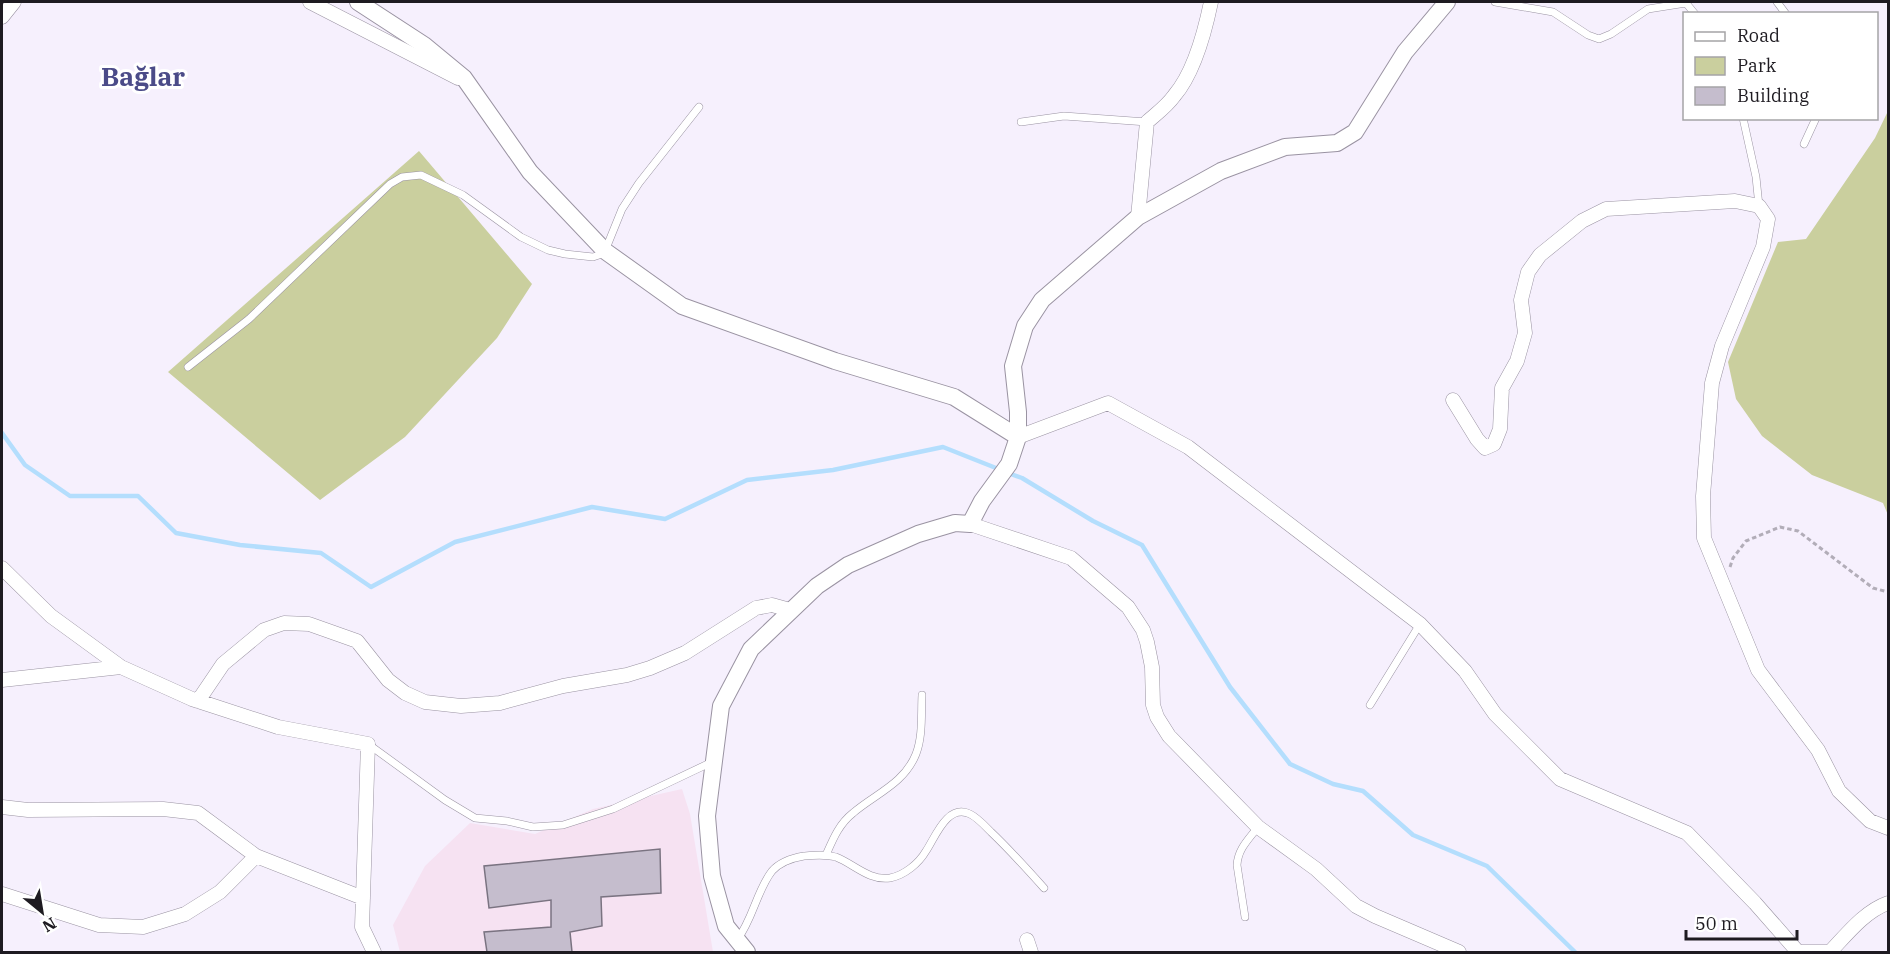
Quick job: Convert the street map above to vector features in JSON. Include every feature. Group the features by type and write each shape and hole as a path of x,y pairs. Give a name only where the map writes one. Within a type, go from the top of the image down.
{"street":[{"path":"2,17 14,2"},
{"path":"310,2 468,83"},
{"path":"358,2 424,45 464,78 530,172 605,251 682,306 835,361 954,397 1018,437"},
{"path":"1138,217 1147,122 1175,96 1189,72 1205,30 1211,2"},
{"path":"970,524 982,501 1009,464 1018,437 1013,366 1025,326 1042,300 1138,217 1221,171 1285,147 1337,142 1355,132 1405,52 1447,2"},
{"path":"1453,400 1485,448 1494,444 1500,429 1502,388 1517,361 1525,333 1521,300 1527,272 1540,255 1582,221 1606,209 1735,201 1759,206 1768,219 1763,247 1722,346 1712,382 1703,496 1704,538 1758,670 1818,750 1839,791 1870,821 1888,828"},
{"path":"1018,437 1108,403 1188,447 1420,624 1465,671 1495,714 1560,779 1687,833 1755,903 1798,952 1830,952 1855,924 1888,903"},
{"path":"742,946 726,927 712,876 707,816 721,706 751,649 817,586 848,565 918,534 955,523 970,524 1071,558 1128,607 1136,618 1147,642 1153,705 1163,727 1258,827 1316,869 1356,906 1459,952"},
{"path":"2,568 51,616 121,667 198,701 278,727 368,744 362,927 374,952"},
{"path":"198,701 223,664 264,630 284,623 309,624 357,642 388,680 405,693 425,702 461,706 500,703 564,686 627,675 685,653 756,608 772,605 790,610"},
{"path":"2,680 121,667"},
{"path":"2,807 28,810 163,808 198,813 256,856 363,898"},
{"path":"2,894 99,925 143,927 185,914 220,892 256,856"}],"lane":[{"path":"1495,2 1553,12 1588,35 1599,39 1611,34 1648,9 1687,2"},
{"path":"188,367 249,319 390,184 402,177 421,175 463,195 521,237 548,250 592,257 600,255 605,251 622,209 633,192 699,107"},
{"path":"1021,122 1064,116 1147,122"},
{"path":"1743,120 1756,177 1759,206"},
{"path":"1803,144 1815,120"},
{"path":"1370,705 1420,624"},
{"path":"825,855 845,820 889,789 911,764 919,746 922,694"},
{"path":"368,744 437,794 475,818 507,821 532,827 563,825 614,809 714,761"},
{"path":"742,946 747,927 771,872 783,862 795,857 825,855 835,857 876,877 895,876 909,869 922,857 944,822 955,814 965,813 978,820 1014,853 1044,888"},
{"path":"1245,917 1237,865 1239,851 1258,827"}],"path":[{"path":"1724,586 1733,558 1746,541 1780,527 1798,531 1873,588 1888,592"}],"shaded area":[{"path":"682,789 690,814 713,952 400,952 393,925 425,866 470,823 535,834 593,809"}],"green space":[{"path":"1888,111 1888,515 1883,503 1812,475 1762,436 1736,399 1728,362 1778,242 1806,239 1875,138"},
{"path":"419,151 532,284 497,338 405,437 320,500 168,372"}],"building":[{"path":"660,849 661,893 601,897 602,926 570,932 572,952 487,952 484,932 551,927 551,900 489,908 484,866"}],"waterway":[{"path":"2,433 25,465 70,496 138,496 176,533 240,545 321,553 371,587 455,542 592,507 665,519 747,480 833,470 943,447 1001,470"},
{"path":"1008,473 1022,478 1093,521 1142,545 1230,687 1290,764 1333,784 1363,791 1413,835 1487,866 1575,952"}],"district":[{"name":"Bağlar","path":"143,77"}]}
